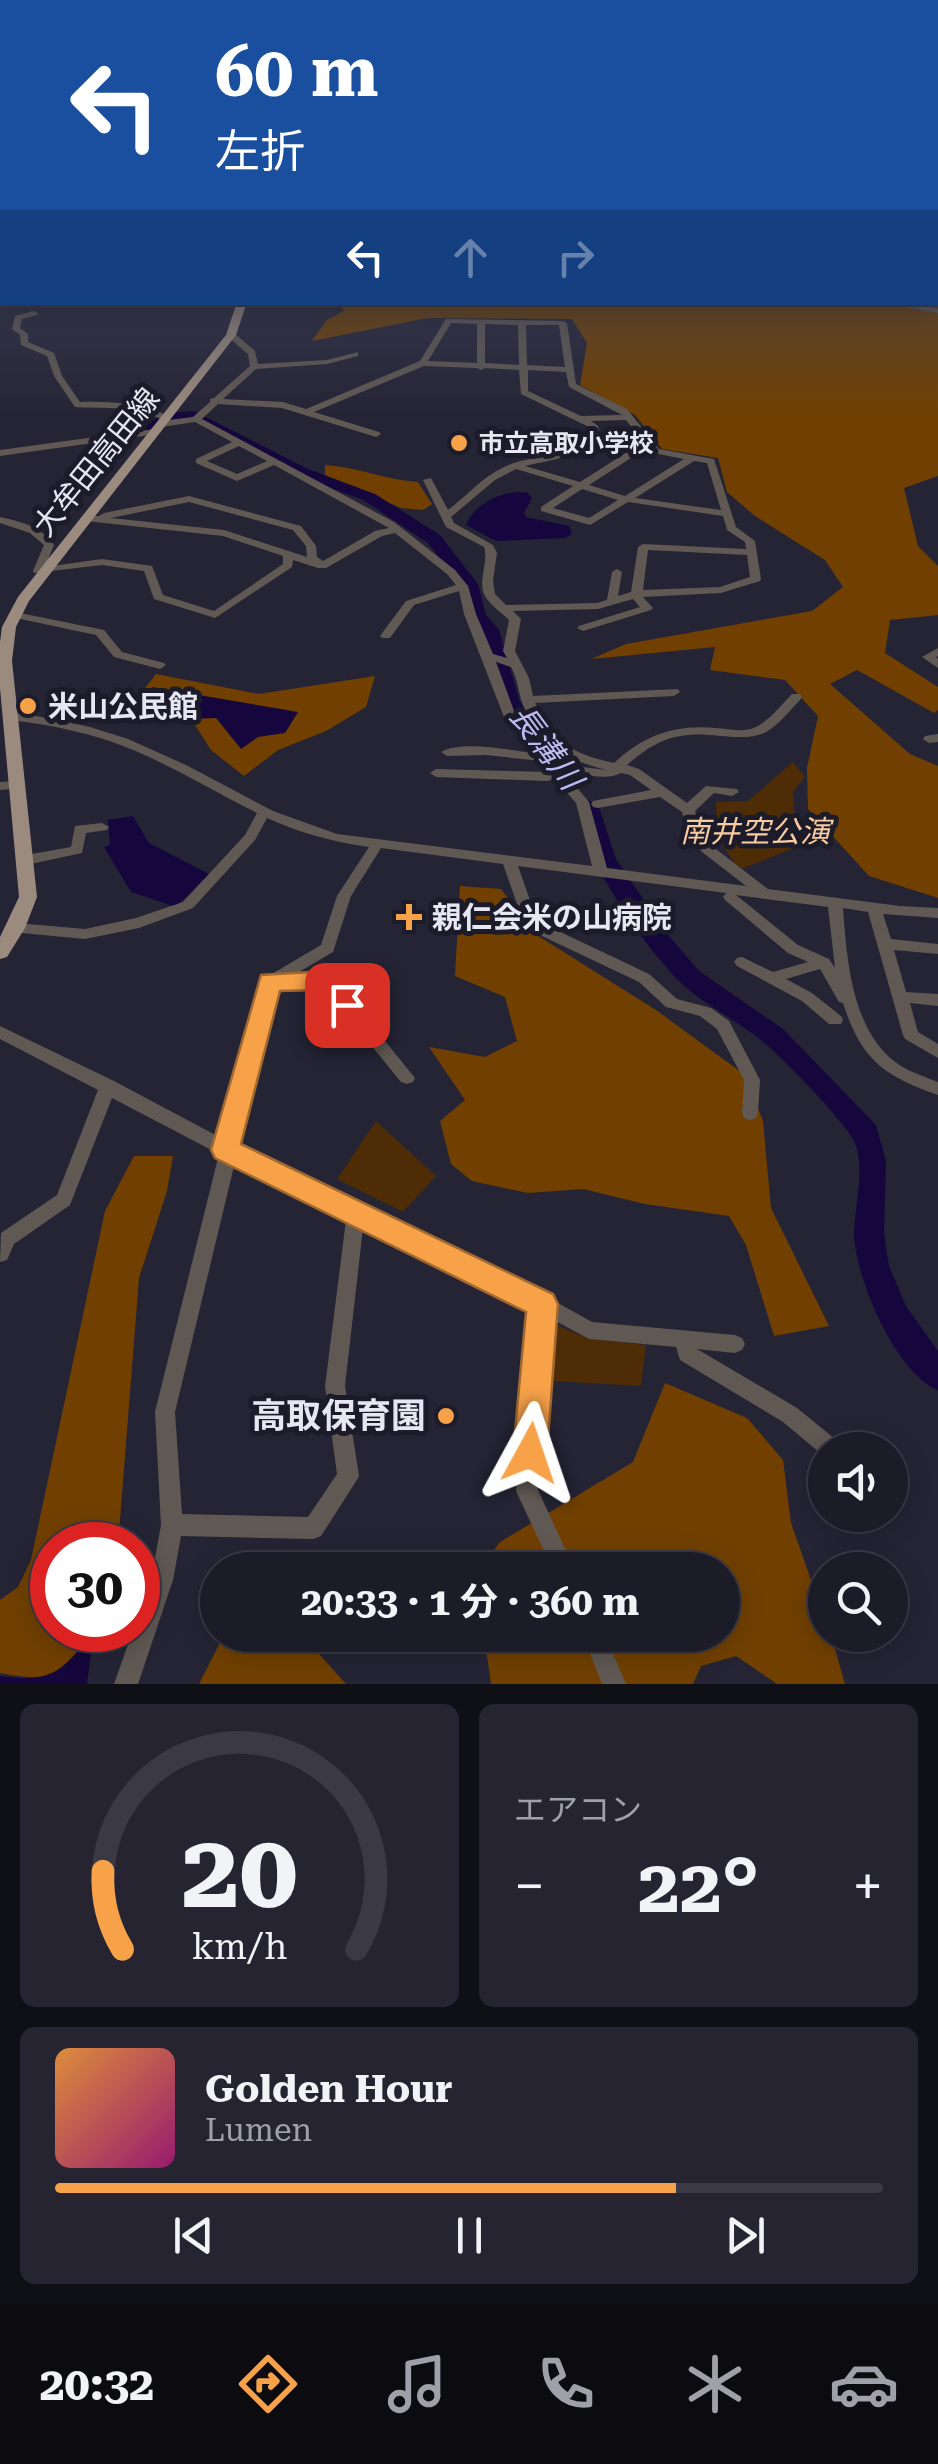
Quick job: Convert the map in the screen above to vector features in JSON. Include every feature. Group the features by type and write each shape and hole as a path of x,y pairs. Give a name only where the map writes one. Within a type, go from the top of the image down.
{"main road":[{"name":"大牟田高田線","path":"0,952 16,928 28,897 2,662 15,615 43,572 231,335 241,305"}],"street":[{"path":"898,305 938,311"},
{"path":"34,313 18,318 16,329 24,334 24,343 51,355 58,376 78,405 158,413 160,425"},
{"path":"481,322 481,368"},
{"path":"446,516 467,503 489,480 515,465 578,450 594,434 594,426 524,392 522,322"},
{"path":"423,363 445,324 563,323 572,386 624,411 656,451 714,464 731,528 750,540 756,579 721,590 636,594 574,609 504,608"},
{"path":"231,335 252,354 254,367"},
{"path":"196,420 254,367 328,362 356,354"},
{"path":"309,411 423,363 572,370"},
{"path":"214,401 283,405 376,434"},
{"path":"582,419 628,417"},
{"path":"0,453 196,420 396,530 462,586 510,717 582,802 601,872"},
{"path":"238,442 199,460 237,478 274,462"},
{"path":"649,442 546,509 590,522 692,457"},
{"path":"515,465 625,499 727,514"},
{"path":"428,480 455,529 488,546 492,554 490,595 515,619 510,651 528,700 548,736 567,752 587,761 621,766 688,810 695,832 707,849 764,893"},
{"path":"87,517 110,516 189,499 297,528 311,546 312,558 322,566"},
{"path":"87,517 224,533 322,566 379,533 396,530"},
{"path":"0,520 44,536 50,546 38,571 102,562 148,568 158,596 216,615 272,578 288,565 288,557"},
{"path":"584,628 648,608 636,594 643,546 750,552"},
{"path":"612,602 617,572"},
{"path":"386,636 410,602 462,586"},
{"path":"636,594 657,609"},
{"path":"15,615 40,616 76,630 100,632 118,655 160,665"},
{"path":"938,651 928,657 938,664"},
{"path":"488,656 514,664"},
{"path":"528,700 674,692"},
{"path":"436,773 556,775 574,770 608,774 648,739 710,730 734,735 760,730 796,698"},
{"path":"9,716 124,742 308,832 377,844 938,913"},
{"path":"447,752 486,751 544,758"},
{"path":"0,786 17,786"},
{"path":"688,810 711,789 732,792"},
{"path":"598,804 663,792"},
{"path":"16,928 85,934 139,923 188,906 250,837 264,812"},
{"path":"26,860 77,850 80,829 102,826"},
{"path":"126,1684 162,1580 172,1524 165,1412 270,982 328,948 344,896 377,844"},
{"path":"509,860 529,918 547,932 644,978 672,1002 705,1012 722,1025 752,1080 750,1113"},
{"path":"730,896 793,950 824,963 875,1052 893,1070 938,1089"},
{"path":"835,902 839,964 860,1025"},
{"path":"874,907 911,1035 938,1052"},
{"path":"884,944 938,949"},
{"path":"742,962 807,997 835,1020"},
{"path":"773,977 824,963"},
{"path":"270,982 326,980 407,1078"},
{"path":"900,997 938,1000"},
{"path":"0,1032 355,1216 542,1304 588,1330 735,1344"},
{"path":"0,1254 7,1239 64,1200 108,1086"},
{"path":"172,1524 313,1528 348,1476 335,1386 355,1216"},
{"path":"542,1304 527,1490 556,1552"},
{"path":"685,1340 687,1354 790,1415 810,1432"},
{"path":"601,1652 614,1684"}],"green space":[{"name":"南井空公演","path":"793,762 805,777 793,792 795,822 811,841 739,870 717,837 716,802 748,801"},
{"path":"376,1121 436,1176 403,1212 337,1179"},
{"path":"552,1323 589,1339 646,1345 641,1386 552,1381"}],"shaded area":[{"path":"340,305 938,305 938,476 904,488 918,546 938,566 938,615 890,620 885,653 938,687 938,710 934,713 857,670 830,684 910,754 938,766 938,898 869,876 808,809 807,768 818,716 785,680 710,670 715,647 591,659 626,644 812,611 843,587 825,560 755,516 727,492 718,458 662,449 635,415 580,385 587,343 572,319 428,318 312,341 327,320 344,311"},
{"path":"325,465 418,482 432,504 423,510 401,508 325,475"},
{"path":"519,492 532,498 524,513 526,517 569,526 572,534 565,538 496,541 466,525 488,501"},
{"path":"156,674 259,694 375,676 366,707 326,731 278,750 244,776 211,750 191,719 145,688"},
{"path":"152,687 298,712 285,733 258,737 241,749 216,718 191,719 153,696"},
{"path":"133,816 149,843 209,874 176,907 131,892 104,847 110,845 108,820"},
{"path":"460,886 501,889 535,934 656,1010 745,1075 763,1121 771,1208 829,1326 774,1336 746,1245 729,1216 645,1204 583,1189 528,1193 472,1181 451,1164 440,1121 465,1100 429,1047 485,1057 517,1041 505,997 455,976"},
{"path":"134,1156 173,1156 167,1191 139,1278 120,1522 39,1522 105,1211"},
{"path":"665,1383 747,1418 783,1460 791,1523 808,1572 808,1652 836,1652 845,1684 777,1684 736,1656 701,1666 693,1684 491,1684 486,1652 740,1652 740,1552 492,1552 500,1542 633,1462"},
{"path":"30,1562 30,1652 77,1652 65,1666 46,1676 0,1673 0,1600 18,1587"},
{"path":"76,1652 91,1652 87,1684 0,1684 0,1676 45,1676"},
{"path":"215,1652 317,1652 346,1684 199,1684"}],"waterway":[{"name":"長溝川","path":"147,431 168,416 194,415 302,472 369,497 434,539 469,584 477,616 490,630 510,703 566,778"},
{"name":"長溝川","path":"588,807 605,859 656,937 690,977 774,1036 866,1133 872,1161 869,1233 873,1266 895,1316 938,1375"}],"place":[{"name":"市立高取小学校","path":"459,443"},
{"name":"米山公民館","path":"28,706"},
{"name":"親仁会米の山病院","path":"409,917"},
{"name":"高取保育園","path":"446,1416"}],"route":[{"path":"347,1005 326,980 270,982 226,1150 542,1304 530,1453"}]}
